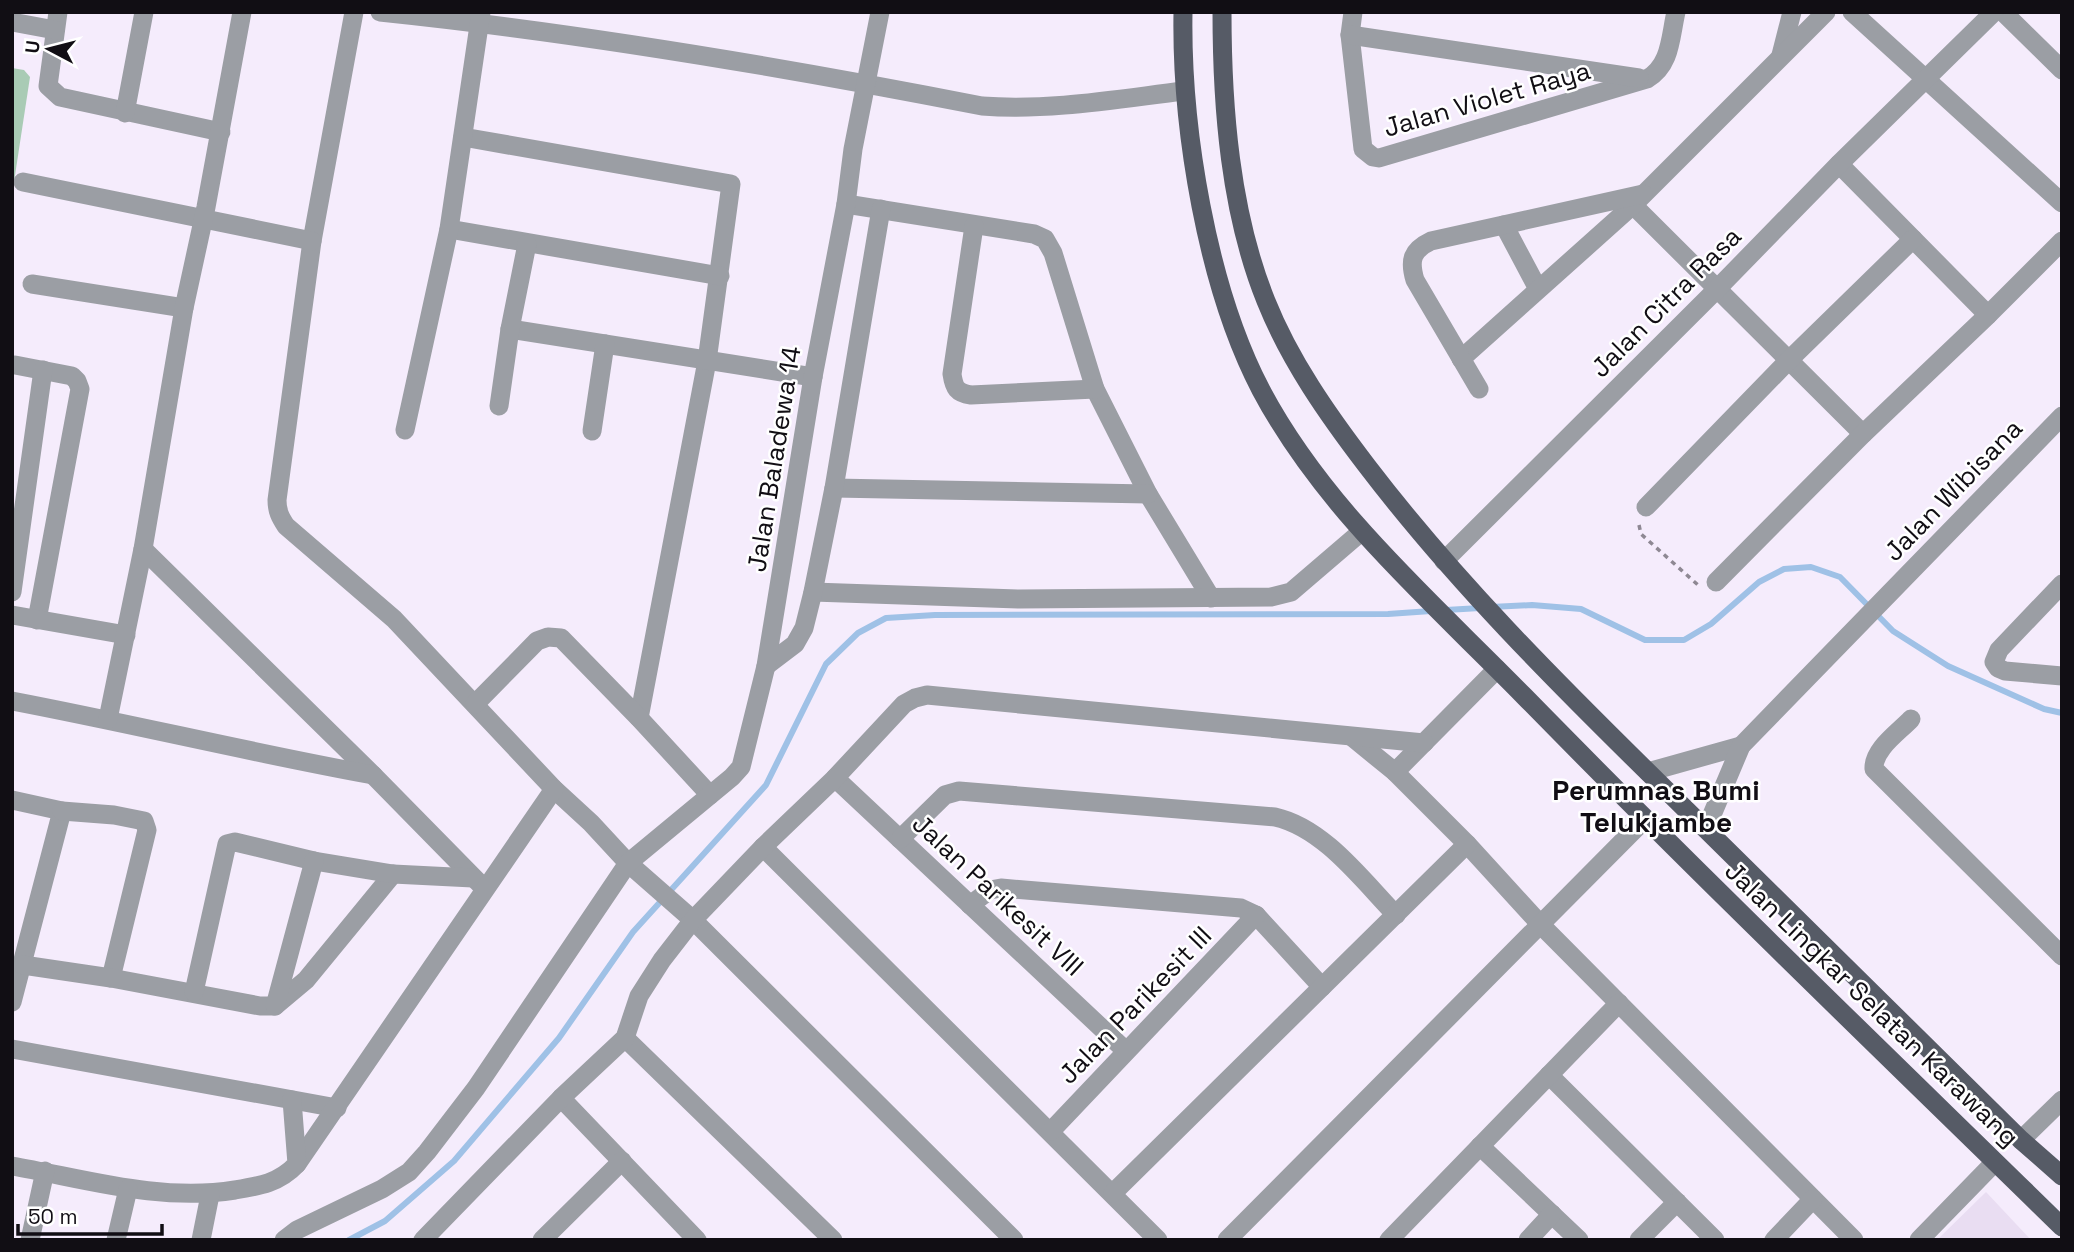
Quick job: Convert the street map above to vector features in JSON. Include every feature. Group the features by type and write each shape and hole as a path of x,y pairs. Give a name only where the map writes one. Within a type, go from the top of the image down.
{"main road":[{"name":"Jalan Lingkar Selatan Karawang","path":"1183,12 1184,91 1197,188 1224,297 1260,387 1280,423 1361,532 1645,819 2062,1227"},
{"name":"Jalan Lingkar Selatan Karawang","path":"1222,12 1225,116 1241,216 1265,300 1288,348 1336,424 1381,485 1444,561 1580,704 2021,1140 2062,1176"}],"street":[{"path":"125,113 144,12"},
{"path":"108,719 143,549 184,308 221,132 242,12"},
{"path":"354,12 312,241 277,510 286,526 394,620 554,789 591,823 628,863 693,920 1014,1240"},
{"path":"380,12 481,18 865,83 982,106 1054,106 1184,91"},
{"name":"Jalan Baladewa 14","path":"285,1240 297,1230 382,1189 409,1172 476,1088 628,863 741,767 766,666 865,83 880,12"},
{"name":"Jalan Violet Raya","path":"1353,12 1350,34 1363,149 1373,157 1379,158 1647,79"},
{"path":"1350,34 1647,79 1659,72 1664,63 1676,12"},
{"path":"1780,58 1792,12"},
{"path":"1461,359 1638,199 1826,12"},
{"path":"1852,12 2062,203"},
{"name":"Jalan Citra Rasa","path":"1444,561 1994,12"},
{"path":"2003,12 2062,70"},
{"path":"405,430 449,229 481,18"},
{"path":"12,22 56,21 48,86 61,97 221,132"},
{"path":"463,137 731,184 707,360 639,718"},
{"path":"1839,164 1988,315"},
{"path":"23,182 312,241"},
{"path":"1479,389 1415,281 1411,267 1413,253 1431,241 1638,199"},
{"path":"1638,199 1716,290 1863,434"},
{"path":"846,204 1034,234 1051,245 1095,390 1148,494 1211,598"},
{"path":"766,666 795,644 804,628 834,488 881,209"},
{"path":"1504,225 1538,289"},
{"path":"974,226 952,374 954,386 960,393 971,395 1095,390"},
{"path":"449,229 720,276"},
{"path":"1646,507 1788,361 1913,239"},
{"path":"1716,582 1863,434 2062,241"},
{"path":"499,406 510,329 527,244"},
{"path":"32,284 184,308"},
{"path":"510,329 814,377"},
{"path":"592,431 605,344"},
{"path":"15,365 72,376 80,388 37,620"},
{"path":"12,592 43,370"},
{"name":"Jalan Wibisana","path":"1741,746 2062,416"},
{"path":"834,488 1148,494"},
{"path":"813,592 1019,598 1282,596 1291,592 1361,532"},
{"path":"143,549 479,883"},
{"path":"2062,584 1999,650 1994,662 1998,668 2005,671 2062,676"},
{"path":"12,615 126,635"},
{"path":"475,704 537,641 548,637 561,638 710,795"},
{"path":"1395,772 1497,668"},
{"path":"423,1240 561,1098 625,1038 639,996 662,960 693,920 835,778 904,704 915,698 927,695 1424,743"},
{"path":"12,701 373,775"},
{"path":"1911,719 1880,751 1874,761 1874,769 2059,950"},
{"path":"1353,737 1395,772 1467,844 1541,925 1854,1240"},
{"path":"1648,772 1741,746"},
{"path":"1706,829 1741,746"},
{"name":"Jalan Parikesit VIII","path":"835,778 1126,1051"},
{"path":"12,1166 128,1189 211,1195 269,1184 287,1175 337,1108 479,883 554,789"},
{"path":"900,839 945,795 959,791 1275,817 1299,825 1320,837 1396,915"},
{"path":"12,800 62,811 144,821 147,830 111,978"},
{"path":"12,1002 62,811"},
{"path":"1227,1240 1645,819"},
{"path":"194,992 228,844 234,842 314,861 393,874 479,883"},
{"path":"1113,1193 1467,844"},
{"path":"764,847 1158,1240"},
{"path":"275,1006 314,861"},
{"path":"23,965 194,992 260,1006 275,1006 306,980 393,874"},
{"path":"970,905 990,890 1002,888 1228,906 1256,915 1322,987"},
{"name":"Jalan Parikesit III","path":"1051,1131 1256,915"},
{"path":"1390,1240 1619,1003"},
{"path":"625,1038 832,1240"},
{"path":"12,1049 337,1108"},
{"path":"1549,1075 1715,1240"},
{"path":"561,1098 622,1161 685,1235"},
{"path":"292,1100 297,1164"},
{"path":"2021,1140 2062,1100"},
{"path":"1480,1146 1579,1240"},
{"path":"542,1240 622,1161"},
{"path":"1919,1240 1996,1162"},
{"path":"30,1240 45,1171"},
{"path":"116,1240 128,1189"},
{"path":"201,1240 211,1195"},
{"path":"1773,1240 1814,1199"},
{"path":"1639,1240 1677,1202"},
{"path":"1528,1240 1552,1214"}],"path":[{"path":"1646,507 1639,521 1641,534 1696,585 1709,586 1716,582"}],"shaded area":[{"path":"1986,1192 2031,1240 1937,1240"}],"green space":[{"path":"12,68 24,70 30,77 12,195"}],"waterway":[{"path":"1491,607 1532,605 1581,609 1645,640 1684,640 1711,624 1759,582 1784,569 1811,567 1840,577 1893,631 1948,666 2044,709 2062,713"},
{"path":"1446,610 1480,608"},
{"path":"349,1240 385,1221 454,1161 559,1038 633,932 766,785 826,664 858,633 886,618 935,615 1388,614 1431,611"}],"district":[{"name":"Perumnas Bumi Telukjambe","path":"1656,806"}]}
